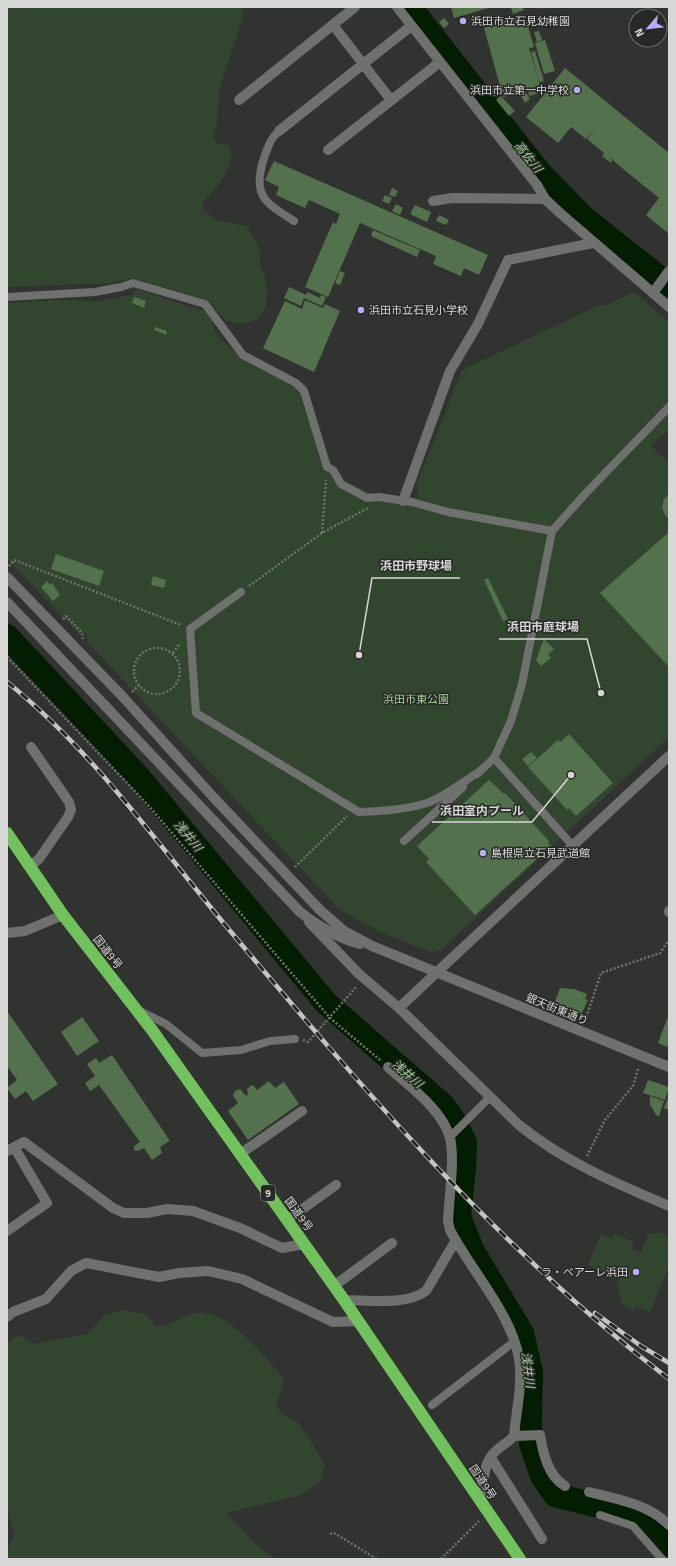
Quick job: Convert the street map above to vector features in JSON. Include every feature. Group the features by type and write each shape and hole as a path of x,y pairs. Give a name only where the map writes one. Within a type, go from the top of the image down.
{"highway":[{"name":"国道9号","path":"7,833 63,915 135,1009 344,1300 520,1559"}],"street":[{"path":"239,100 355,7"},
{"path":"397,7 537,185 545,200 593,243 655,290 669,307"},
{"path":"333,25 391,100"},
{"path":"278,131 411,26"},
{"path":"328,150 440,62"},
{"path":"432,201 452,198 545,200"},
{"path":"403,501 450,371 478,324 508,260 593,243"},
{"path":"655,290 669,272"},
{"path":"7,577 123,697 320,910 344,931 372,946"},
{"path":"7,602 364,978 399,1008 490,1097 537,1140 582,1167 669,1206"},
{"path":"30,866 39,860 68,817 71,810 69,802 31,747"},
{"path":"399,1008 669,756"},
{"path":"300,912 315,924 332,934 347,940 372,946"},
{"path":"7,934 25,931 63,915"},
{"name":"銀天街東通り","path":"372,946 669,1067"},
{"path":"388,1067 435,1110 451,1136 448,1221 456,1240 510,1329 515,1341 520,1361 518,1436"},
{"path":"240,1154 302,1112"},
{"path":"7,1231 47,1203 10,1149 24,1142 113,1208 124,1213 146,1213 167,1209 193,1210 240,1228 282,1248 304,1244"},
{"path":"287,1220 336,1185"},
{"path":"344,1300 400,1299 420,1295 426,1291 456,1240"},
{"path":"334,1286 392,1243"},
{"path":"7,1317 13,1312 46,1299 71,1271 86,1263 159,1277 179,1273 208,1271 242,1279 333,1322 358,1321"},
{"path":"481,1502 488,1461 518,1436 540,1435 547,1462 556,1478 566,1486"},
{"path":"491,1458 542,1539"},
{"path":"590,1492 640,1506 655,1514 669,1525"}],"lane":[{"path":"278,131 271,137 259,173 258,182 263,195 269,204 294,220"},
{"path":"7,297 95,292 121,288 133,283 205,304 243,355 296,383 304,391 328,467 333,470 342,484 368,498 379,497 403,501 448,512 552,531"},
{"path":"404,841 494,758 511,721 522,684 552,531 669,407"},
{"path":"241,592 190,629 196,713 359,812 382,811 427,802 447,793 480,771"},
{"path":"494,758 572,845"},
{"path":"135,1009 166,1024 202,1053 241,1050 270,1041 295,1039"},
{"path":"451,1136 490,1097"},
{"path":"432,1405 515,1341"},
{"path":"600,1515 633,1526 662,1559"}],"path":[{"path":"322,533 326,478 331,481"},
{"path":"241,592 322,533 375,505"},
{"path":"8,566 14,560 190,629"},
{"path":"66,616 82,633"},
{"path":"158,647 166,649 178,659 181,675 173,689 159,694 144,690 139,685 134,672 135,664 143,652 158,647"},
{"path":"7,657 148,804 331,1016 388,1067"},
{"path":"131,692 139,685"},
{"path":"293,868 354,810"},
{"path":"585,1021 601,973 660,953 669,940"},
{"path":"295,1039 308,1042 364,978"},
{"path":"582,1167 605,1120 633,1086 638,1069"},
{"path":"441,1559 488,1512"},
{"path":"330,1534 334,1533 342,1537 377,1559"}],"green space":[{"path":"7,7 240,7 244,13 220,88 217,122 213,137 217,143 228,146 232,154 226,174 220,184 203,203 202,208 216,220 247,226 260,250 260,265 265,277 267,290 266,307 257,320 241,324 227,321 207,300 133,278 111,283 7,287"},
{"name":"浜田市東公園","path":"136,289 210,313 215,333 235,352 306,384 325,453 344,481 374,494 418,498 417,483 462,370 599,305 607,305 634,292 669,322 669,430 651,446 669,463 669,737 441,950 430,952 378,931 340,910 88,643 86,634 83,632 80,635 7,559 7,303 54,300 97,301 132,295"},
{"name":"ラ・ペアーレ浜田","path":"660,1232 669,1235 669,1266 650,1312 636,1307 634,1311 621,1303 617,1283 619,1278 588,1265 601,1234 613,1239 615,1234 634,1242 631,1248 641,1252 649,1233 652,1234"},
{"path":"124,1310 145,1314 156,1326 166,1325 199,1313 210,1314 222,1319 246,1337 284,1378 281,1393 276,1403 281,1414 299,1423 325,1464 321,1481 301,1495 226,1513 260,1548 275,1559 7,1559 7,1550 14,1535 7,1506 7,1344 14,1337 22,1336 32,1344 87,1334 106,1314"}],"building":[{"path":"451,7 492,7 454,18"},
{"path":"522,7 524,10 513,14 511,8"},
{"path":"520,16 525,16 534,47 529,48 540,86 503,97 484,28"},
{"path":"444,18 449,24 444,28 439,22"},
{"path":"539,31 542,40 537,42 534,32"},
{"path":"545,40 555,71 544,74 535,43"},
{"path":"535,51 544,81 539,82 531,52"},
{"path":"565,68 669,153 669,234 646,215 659,198 609,157 612,161 611,163 602,156 604,153 587,139 595,127 586,139 571,127 558,143 526,117"},
{"path":"493,87 498,94 494,97 489,90"},
{"path":"537,88 539,93 529,96 528,91"},
{"path":"526,93 530,99 525,103 521,96"},
{"path":"501,96 515,111 509,116 496,100"},
{"path":"274,161 488,255 479,275 464,268 461,276 433,264 436,256 360,223 328,297 305,287 333,222 336,224 340,214 309,200 305,208 276,195 279,187 265,180"},
{"path":"392,188 398,191 395,197 389,195"},
{"path":"385,195 392,198 389,204 382,201"},
{"path":"396,204 403,208 400,215 392,211"},
{"path":"415,205 431,212 427,222 410,214"},
{"path":"439,215 449,220 446,225 436,221"},
{"path":"373,230 420,250 417,257 371,236"},
{"path":"340,271 345,273 340,285 335,283"},
{"path":"289,287 306,295 307,292 320,298 321,295 326,297 322,306 304,298 301,306 284,298"},
{"path":"134,297 146,301 144,308 132,303"},
{"path":"305,300 323,308 325,304 340,311 314,372 263,348 285,301 302,309"},
{"path":"155,327 167,331 166,335 154,330"},
{"path":"669,494 669,519 665,515 662,507 664,499"},
{"path":"669,532 669,667 600,593"},
{"path":"56,554 104,571 99,586 51,569"},
{"path":"153,576 166,580 164,588 151,585"},
{"path":"488,578 508,619 503,621 484,580"},
{"path":"47,581 50,585 52,583 60,595 53,601 41,587"},
{"path":"544,639 554,649 548,655 551,658 541,666 536,660"},
{"path":"569,734 613,783 576,816 569,808 567,810 528,767 558,740 560,742"},
{"path":"531,752 537,758 528,766 522,759"},
{"name":"島根県立石見武道館","path":"489,780 504,794 505,793 549,841 548,843 551,846 475,915 426,862 429,859 417,846"},
{"path":"560,988 574,989 587,994 585,999 588,1000 581,1015 554,1004"},
{"path":"7,1011 58,1084 33,1101 26,1091 15,1099 7,1088 17,1080 7,1066"},
{"path":"669,1014 669,1043 667,1047 658,1043"},
{"path":"82,1017 99,1041 77,1056 61,1032"},
{"path":"112,1055 170,1141 160,1147 162,1153 152,1160 144,1148 138,1151 134,1150 134,1146 140,1142 99,1085 90,1091 85,1083 95,1076 87,1064 96,1058 99,1063"},
{"path":"648,1080 669,1087 665,1100 643,1093"},
{"path":"269,1081 275,1088 284,1082 299,1104 248,1140 228,1111 238,1103 233,1096 234,1093 240,1089 246,1096 248,1094 247,1089 250,1086 253,1085 257,1090"},
{"path":"669,1095 669,1110 664,1108"},
{"path":"650,1096 664,1101 659,1116 656,1115 650,1104"}],"waterway":[{"name":"高佐川","path":"410,7 540,173 584,218 669,285"},
{"name":"浅井川","path":"7,636 137,775 326,1003 444,1106 455,1122 465,1142 459,1216 472,1250 522,1333 531,1372 531,1444 542,1476 555,1495 631,1514 659,1534 669,1545"}],"railway":[{"path":"7,682 68,737 96,767 277,987 381,1107 435,1165 490,1222 548,1277 607,1329 669,1379"},
{"path":"595,1313 641,1346 669,1363"}],"place":[{"name":"浜田市立石見幼稚園","path":"463,21"},
{"name":"浜田市立第一中学校","path":"577,90"},
{"name":"浜田市立石見小学校","path":"361,310"},
{"name":"浜田市野球場","path":"359,655"},
{"name":"浜田市庭球場","path":"601,693"},
{"name":"浜田室内プール","path":"571,775"},
{"name":"島根県立石見武道館","path":"483,853"},
{"name":"ラ・ペアーレ浜田","path":"636,1272"}]}
